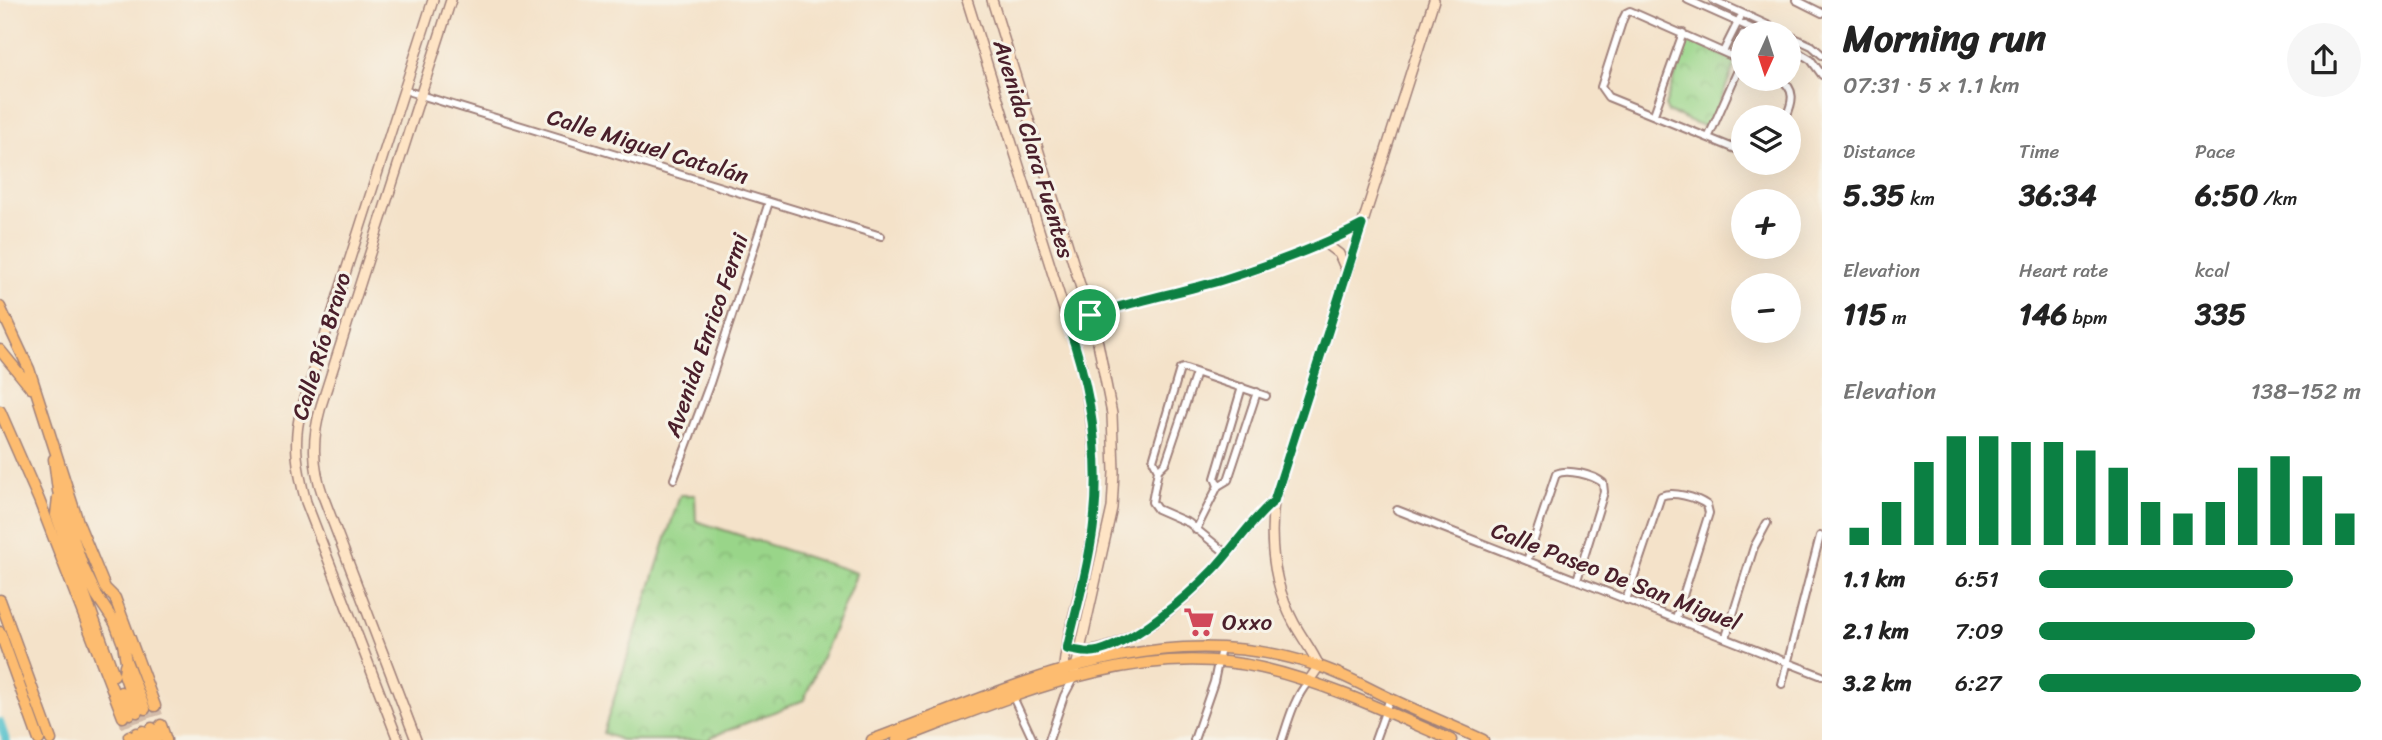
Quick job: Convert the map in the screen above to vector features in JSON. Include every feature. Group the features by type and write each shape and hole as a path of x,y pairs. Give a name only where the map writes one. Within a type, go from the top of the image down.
{"main road":[{"path":"0,307 29,369 79,525 105,588 115,598 138,712"},
{"path":"0,316 31,379"},
{"path":"0,350 36,394"},
{"path":"0,411 138,712"},
{"path":"53,447 58,491 56,515 111,666 138,712"},
{"path":"58,491 83,567 97,596 115,623 123,644 138,712"},
{"path":"39,500 56,515"},
{"path":"0,600 51,740"},
{"path":"0,632 39,740"},
{"path":"897,740 1013,697 1063,675 1076,665 1155,649 1188,647 1269,654 1319,666 1358,681 1483,740"},
{"path":"125,661 124,674 138,712"},
{"path":"872,740 1063,675 1074,677 1139,665 1184,661 1263,668 1385,711 1451,740"},
{"path":"111,666 124,674"},
{"path":"142,734 156,740"},
{"path":"142,734 166,740"}],"street":[{"name":"Calle Río Bravo","path":"398,740 306,502 297,467 299,418 433,0"},
{"name":"Calle Río Bravo","path":"416,740 328,509 315,468 314,429 451,0"},
{"name":"Avenida Clara Fuentes","path":"967,0 1080,361 1095,442 1094,527 1063,675"},
{"name":"Avenida Clara Fuentes","path":"992,0 1090,315 1106,375 1112,414 1112,508 1074,677"},
{"path":"1282,740 1300,691 1319,666 1293,621 1277,578 1271,539 1274,501 1434,0"},
{"path":"1688,0 1737,21"},
{"path":"1713,0 1758,21"},
{"path":"1796,0 1822,13"},
{"path":"1731,56 1630,11 1623,19 1601,87 1608,97 1731,146"},
{"path":"1739,21 1743,13"},
{"path":"1654,114 1683,33"},
{"path":"1723,52 1731,37"},
{"path":"1801,41 1822,55"},
{"path":"1801,54 1811,60 1822,75"},
{"path":"1709,136 1731,87"},
{"name":"Calle Miguel Catalán","path":"404,90 881,236"},
{"name":"Avenida Enrico Fermi","path":"674,479 710,383 769,202"},
{"path":"1068,324 1090,315 1223,279 1326,244 1362,225"},
{"path":"1326,244 1339,254 1348,272"},
{"path":"330,321 348,319"},
{"path":"1158,470 1153,460 1180,370 1183,368 1266,396"},
{"path":"1196,373 1166,462 1158,470 1152,502 1154,507 1189,523 1227,554"},
{"path":"1217,485 1214,478 1242,387"},
{"path":"1196,530 1217,485 1228,481 1257,392"},
{"path":"1527,561 1556,474 1564,471 1596,478 1603,483 1604,492 1577,580"},
{"path":"1626,600 1661,496 1669,494 1699,500 1707,505 1709,513 1676,618"},
{"path":"1067,649 1101,650 1135,634 1180,600 1213,570 1263,510 1274,501"},
{"name":"Calle Paseo De San Miguel","path":"1397,510 1822,676"},
{"path":"1726,637 1754,547 1767,523"},
{"path":"1783,684 1820,536"},
{"path":"1194,740 1221,648"},
{"path":"1063,675 1064,696"},
{"path":"1049,740 1064,696 1074,677"},
{"path":"1013,697 1033,740"},
{"path":"1375,740 1390,698"},
{"path":"385,705 401,700"}],"green space":[{"path":"1690,41 1731,59 1731,74 1711,124 1705,127 1668,112 1665,106 1686,43"},
{"path":"680,495 695,495 696,521 857,573 804,700 711,737 711,740 621,740 603,733"}],"waterway":[{"path":"0,722 6,740"}],"tunnel":[{"path":"155,706 161,725"},
{"path":"145,709 152,728"},
{"path":"137,712 143,731"},
{"path":"130,714 137,733"},
{"path":"123,717 129,736"}],"place":[{"name":"Oxxo","path":"1199,622"}],"route":[{"path":"1362,225 1274,501 1263,510 1213,570 1165,612 1135,634 1101,650 1086,653 1067,649 1094,527 1095,442 1080,361 1068,324 1090,315 1223,279 1326,244 1362,225"}]}
